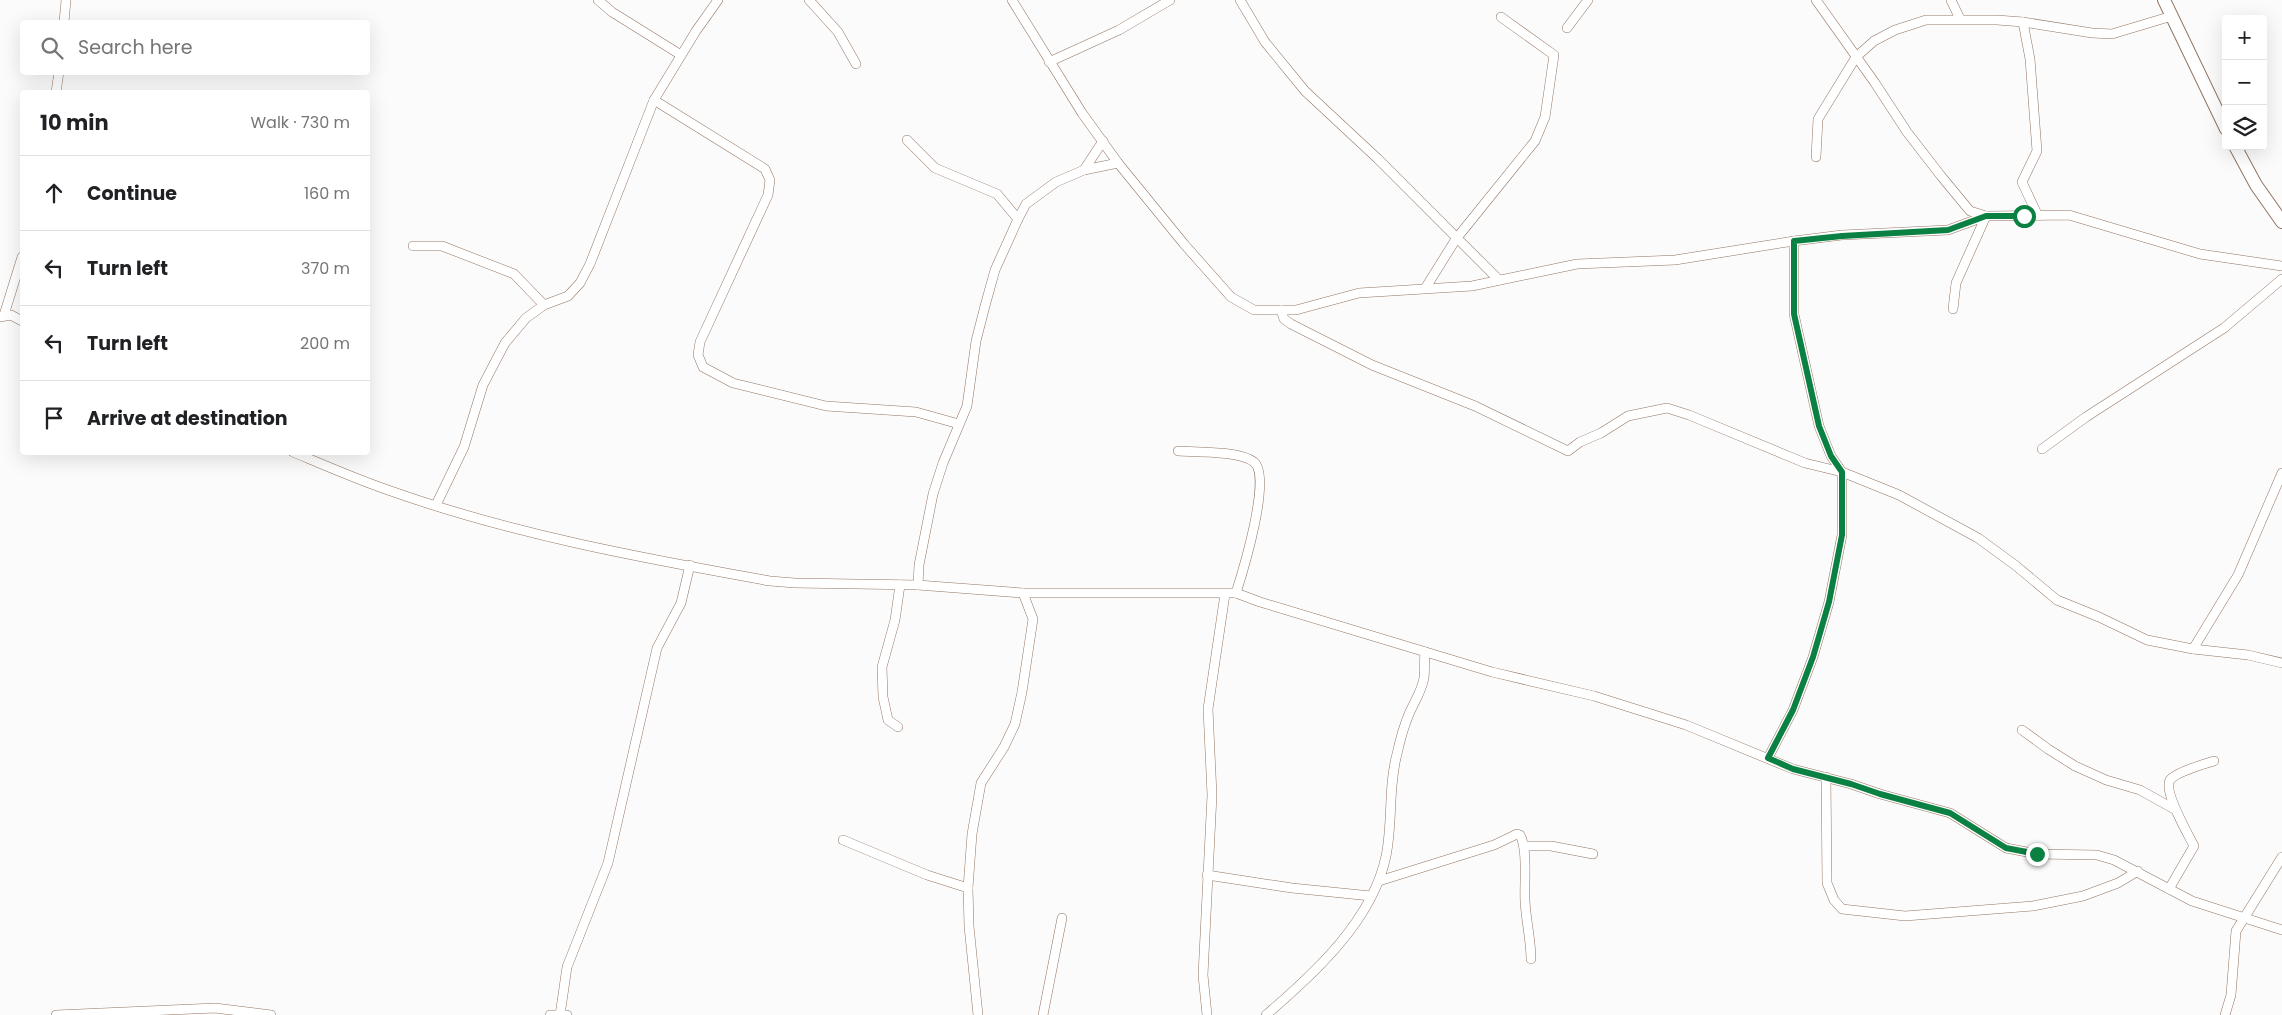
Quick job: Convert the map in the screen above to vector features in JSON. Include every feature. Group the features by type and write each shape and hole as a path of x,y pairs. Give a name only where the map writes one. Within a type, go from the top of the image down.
{"street":[{"path":"64,20 66,0"},
{"path":"598,0 612,12 681,55"},
{"path":"436,505 464,446 483,385 495,362 515,329 544,304 568,296 580,283 590,264 654,100 681,55 718,0"},
{"path":"809,0 838,32 856,64"},
{"path":"1012,0 1049,62 1118,164 1184,244 1231,297 1254,310 1296,310 1359,293 1426,287 1472,286 1578,264 1675,260 1794,241 1842,236 1948,230 1986,216"},
{"path":"1049,62 1119,30 1170,0"},
{"path":"1240,0 1265,42 1305,91 1378,159 1499,280"},
{"path":"1567,28 1588,0"},
{"path":"1816,0 1907,132 1970,211 1986,216 2069,215 2200,254 2282,266"},
{"path":"1951,0 1960,19"},
{"path":"2164,0 2222,121"},
{"path":"1816,157 1818,119 1856,57 1874,41 1895,30 1926,20 1960,19 2023,22 2092,34 2112,34 2172,16"},
{"path":"1426,287 1456,239 1535,142 1545,118 1554,55 1501,17"},
{"path":"2023,22 2030,59 2037,151 2022,182 2037,214"},
{"path":"56,90 58,75"},
{"path":"654,100 765,169 770,180 768,195 700,342 698,355 703,367 714,375 742,386 826,406 916,412 959,424"},
{"path":"907,140 935,168 997,194 1018,219"},
{"path":"1084,170 1103,141"},
{"path":"2237,150 2256,185 2282,222"},
{"path":"918,585 919,565 933,494 967,406 976,341 993,279 1018,219 1026,204 1056,182 1084,170 1118,164"},
{"path":"1953,309 1956,284 1986,216"},
{"path":"1768,758 1793,710 1813,657 1829,602 1842,535 1842,472 1831,456 1819,426 1794,314 1794,241"},
{"path":"413,246 442,246 514,274 544,304"},
{"path":"20,263 2,316 11,316 20,321"},
{"path":"2042,449 2086,416 2224,328 2282,279"},
{"path":"1281,310 1284,319 1291,324 1372,365 1475,406 1568,451 1580,442 1601,433 1628,416 1667,408 1689,415 1805,463 1842,472 1899,496 1978,538 2015,565 2057,600 2099,617 2147,640 2193,649 2248,655 2282,663"},
{"path":"1178,450 1239,456 1256,463 1258,469 1258,497 1251,546 1236,593"},
{"path":"300,455 388,490 547,536 690,565 795,583 918,585 1023,593 1236,593 1260,602 1492,672 1594,696 1686,725 1793,769 1950,813 2006,848 2037,854 2097,855 2114,860 2192,901 2282,930"},
{"path":"2193,649 2238,575 2282,473"},
{"path":"560,1015 567,967 608,863 657,648 681,603 690,565"},
{"path":"898,727 888,720 883,697 882,667 896,620 900,585"},
{"path":"978,1015 969,926 968,888 972,834 981,783 1004,747 1015,724 1022,692 1033,618 1023,593"},
{"path":"1207,1015 1202,975 1212,795 1208,709 1225,594"},
{"path":"1266,1015 1299,987 1338,946 1371,896 1379,880 1386,856 1396,754 1406,720 1424,679 1424,652"},
{"path":"2022,730 2075,766 2106,780 2140,790 2176,810"},
{"path":"2169,889 2194,846 2176,810 2168,787 2170,780 2214,761"},
{"path":"1826,777 1827,883 1834,900 1842,909 1905,916 2033,906 2083,896 2118,883 2138,871"},
{"path":"1379,880 1494,845 1517,834 1522,838 1524,846 1525,903 1531,943 1530,960"},
{"path":"843,840 927,875 968,888"},
{"path":"1524,846 1551,846 1593,854"},
{"path":"2225,1015 2231,995 2236,931 2282,857"},
{"path":"1207,875 1292,888 1371,896"},
{"path":"1043,1015 1062,918"},
{"path":"56,1015 213,1011 271,1015"},
{"path":"550,1015 566,1015"}],"route":[{"path":"2024,216 1986,216 1948,230 1842,236 1794,241 1794,314 1819,426 1831,456 1842,472 1842,535 1829,602 1813,657 1800,686 1793,710 1768,758 1793,769 1950,813 2006,848 2037,854"}]}
